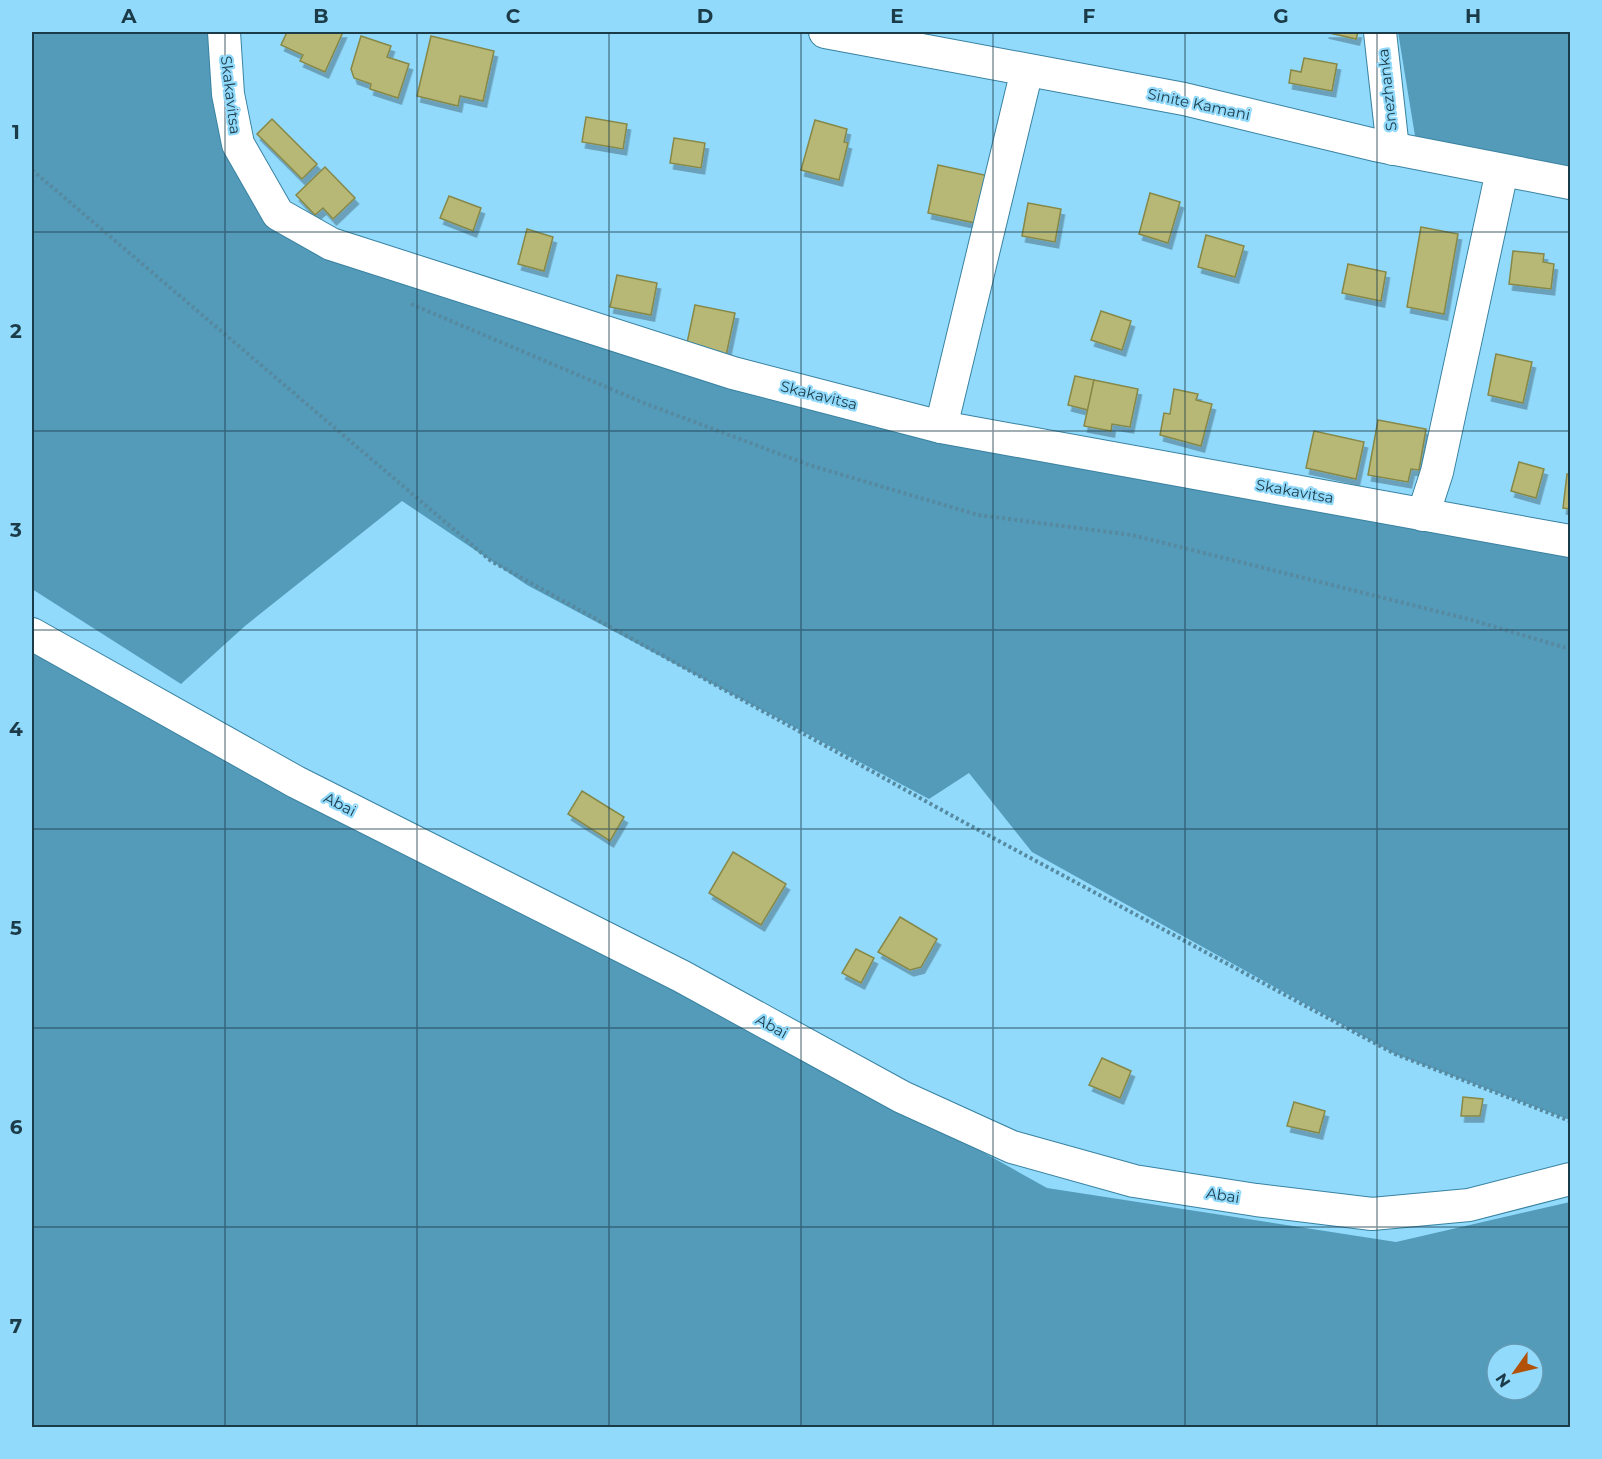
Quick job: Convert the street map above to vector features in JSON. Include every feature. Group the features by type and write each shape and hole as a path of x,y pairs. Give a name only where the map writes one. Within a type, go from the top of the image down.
{"street":[{"name":"Skakavitsa","path":"224,32 228,94 238,144 278,213 331,244 733,373 941,427 1570,541"},
{"name":"Sinite Kamani","path":"825,32 1184,99 1393,149 1570,183"},
{"name":"Snezhanka","path":"1380,32 1393,149"},
{"path":"941,427 1027,70"},
{"path":"1423,515 1437,472 1502,171"},
{"name":"Abai","path":"32,634 296,782 681,976 902,1097 1012,1148 1134,1181 1256,1200 1372,1214 1469,1205 1570,1179"}],"path":[{"path":"32,170 491,561 958,819 1395,1054 1570,1121"},
{"path":"410,303 420,310 644,403 809,465 978,515 1132,535 1468,619 1570,649"}],"shaded area":[{"path":"32,32 215,32 220,95 286,218 907,431 1570,554 1570,1120 1395,1054 1032,852 969,773 929,799 527,585 402,501 245,626 181,684 32,589"},
{"path":"1398,32 1570,32 1570,173 1416,142"},
{"path":"32,622 1047,1188 1396,1242 1570,1202 1570,1427 32,1427"}],"building":[{"path":"287,32 343,32 325,72 300,61 303,55 281,45"},
{"path":"1325,32 1358,32 1356,39"},
{"path":"361,36 391,46 387,57 409,64 398,98 370,89 371,84 354,78 351,69"},
{"path":"431,36 494,51 483,101 460,96 458,106 417,96"},
{"path":"1304,58 1337,64 1332,91 1289,83 1291,70 1301,72"},
{"path":"586,117 627,124 623,149 582,142"},
{"path":"272,119 317,164 302,179 257,134"},
{"path":"815,120 847,129 844,142 848,143 839,180 801,170"},
{"path":"674,138 705,143 701,168 670,163"},
{"path":"938,165 989,176 980,224 928,213"},
{"path":"325,167 355,198 333,219 323,208 315,215 296,195"},
{"path":"1150,193 1180,202 1168,243 1139,234"},
{"path":"449,196 481,208 473,231 440,218"},
{"path":"1028,203 1061,209 1055,242 1022,236"},
{"path":"1421,227 1458,234 1444,314 1407,307"},
{"path":"527,229 553,237 544,271 518,264"},
{"path":"1206,235 1244,246 1235,277 1198,267"},
{"path":"1513,251 1544,254 1543,262 1554,264 1551,289 1509,284"},
{"path":"1348,264 1386,272 1381,301 1342,293"},
{"path":"617,275 657,283 651,315 610,307"},
{"path":"695,305 735,313 726,356 686,348"},
{"path":"1101,311 1131,321 1122,350 1091,340"},
{"path":"1496,354 1532,362 1523,403 1488,395"},
{"path":"1075,376 1094,380 1088,410 1068,405"},
{"path":"1094,380 1138,389 1130,427 1112,424 1111,431 1084,426"},
{"path":"1174,389 1198,394 1196,400 1212,404 1201,446 1160,435 1164,413 1170,414"},
{"path":"1378,420 1426,429 1419,470 1411,469 1408,482 1368,475"},
{"path":"1314,431 1364,442 1356,479 1306,468"},
{"path":"1519,462 1544,469 1536,498 1511,491"},
{"path":"1567,474 1570,474 1570,509 1563,508"},
{"path":"582,791 624,817 610,841 568,814"},
{"path":"733,852 786,884 761,925 709,893"},
{"path":"900,917 937,939 921,967 910,970 878,952"},
{"path":"856,949 874,958 861,983 842,973"},
{"path":"1102,1058 1131,1071 1120,1098 1089,1085"},
{"path":"1463,1097 1483,1099 1480,1116 1461,1116"},
{"path":"1294,1102 1325,1111 1319,1133 1287,1126"}]}
